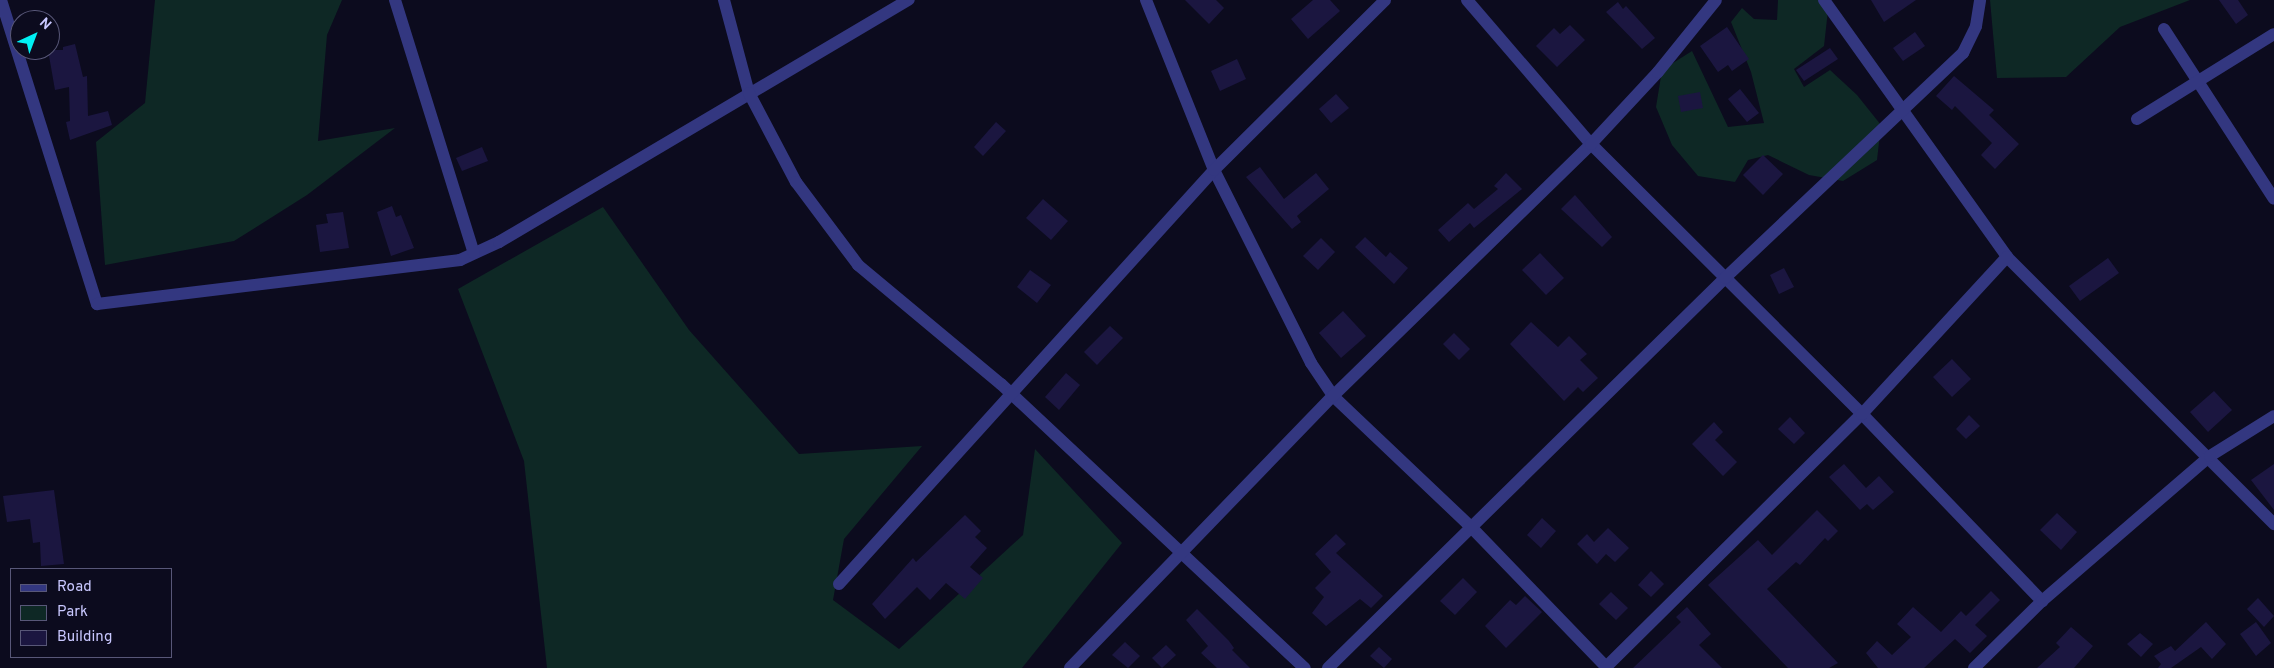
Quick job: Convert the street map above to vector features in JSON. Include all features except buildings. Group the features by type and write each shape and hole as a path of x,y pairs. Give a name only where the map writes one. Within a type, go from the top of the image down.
{"street":[{"path":"0,0 97,304 430,265 474,253 909,0"},
{"path":"395,0 474,253"},
{"path":"724,0 749,93 796,182 858,265 1011,394 1305,668"},
{"path":"1146,0 1214,170 1311,364 1333,396 1473,529 1607,668 1862,414 2007,257"},
{"path":"838,584 1214,170 1385,0"},
{"path":"1467,0 1591,144 1862,414 2042,601"},
{"path":"1070,668 1333,396 1591,144 1658,72 1716,0"},
{"path":"1824,0 2007,257 2210,456 2274,524"},
{"path":"1328,668 1473,529 1725,278 1904,113 1964,53 1976,26 1980,0"},
{"path":"2164,29 2274,199"},
{"path":"2137,119 2274,34"},
{"path":"1974,668 2042,601 2210,456 2274,416"}],"green space":[{"path":"155,0 342,0 327,35 318,141 395,128 307,195 234,241 105,265 96,142 145,103"},
{"path":"1778,0 1821,0 1828,10 1824,46 1794,69 1804,87 1830,70 1857,95 1881,125 1877,160 1843,181 1809,175 1768,155 1748,160 1735,182 1698,176 1672,145 1656,107 1662,70 1692,51 1728,127 1764,123 1751,72 1731,22 1742,8 1754,19 1777,20"},
{"path":"1990,0 2190,0 2120,27 2066,77 1997,78"},
{"path":"603,207 689,330 799,454 922,446 844,539 833,600 899,649 1023,535 1035,449 1122,543 1022,668 547,668 524,461 458,289"}]}
